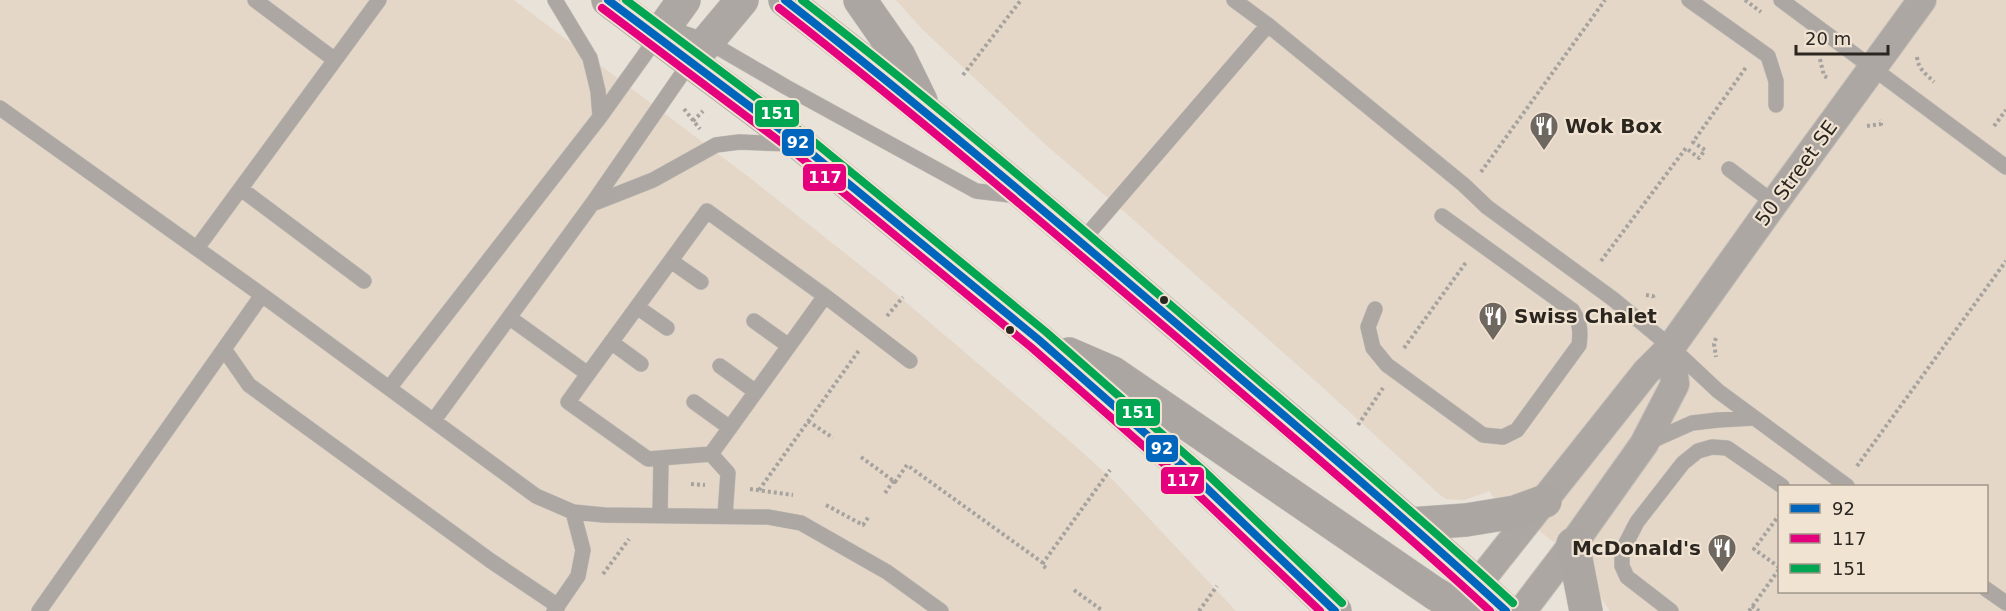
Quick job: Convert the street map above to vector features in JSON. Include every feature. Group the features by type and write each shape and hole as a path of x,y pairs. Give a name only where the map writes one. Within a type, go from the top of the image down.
{"main road":[{"path":"608,0 658,36 699,51 800,144 1039,340 1196,478 1335,611"},
{"path":"785,0 926,111 1410,524 1464,604"},
{"path":"860,0 898,56 926,111"},
{"path":"1039,340 1113,373 1464,604 1506,611"},
{"path":"1410,524 1466,520 1505,514 1545,501"},
{"path":"1573,544 1586,611"}],"street":[{"path":"658,36 684,0"},
{"path":"699,51 742,0"},
{"name":"50 Street SE","path":"1464,604 1646,372 1671,347 1922,0"},
{"path":"1522,611 1644,444 1675,384 1671,347"}],"lane":[{"path":"197,248 379,0"},
{"path":"555,0 590,58 598,91 600,117"},
{"path":"1234,0 1268,25 1464,185 1487,207 1613,299 1671,347 1718,391 1846,485"},
{"path":"1689,0 1768,56 1776,81 1776,105"},
{"path":"1707,0 1720,21"},
{"path":"1781,0 2006,166"},
{"path":"261,2 335,60"},
{"path":"1081,242 1268,25"},
{"path":"390,387 600,117 658,36"},
{"path":"434,420 592,204 699,51 786,87 976,191 1028,197"},
{"path":"0,108 390,387 536,496 573,512 604,515 768,517 801,524 887,572 941,611"},
{"path":"592,204 653,180 716,145 739,142 800,144"},
{"path":"1729,169 1774,203"},
{"path":"241,189 364,281"},
{"path":"825,297 711,454 648,459 568,402 707,211 825,297 910,361"},
{"path":"1375,309 1368,327 1373,348 1388,365 1483,435 1503,437 1517,430 1579,345 1581,332 1578,319 1572,310 1442,216"},
{"path":"671,261 701,282"},
{"path":"39,611 262,295"},
{"path":"638,307 667,328"},
{"path":"510,318 588,374"},
{"path":"754,321 789,346"},
{"path":"611,342 641,364"},
{"path":"224,348 249,385 556,608 578,576 583,550 573,512"},
{"path":"720,366 756,392"},
{"path":"694,402 730,428"},
{"path":"1644,444 1692,423 1753,418"},
{"path":"1671,611 1627,577 1622,566 1622,551 1637,522 1683,463 1698,450 1712,447 1727,448 1781,485"},
{"path":"711,454 728,473 725,516"},
{"path":"660,516 661,459"},
{"path":"1988,590 2006,603"}],"path":[{"path":"963,75 1000,23 1021,0"},
{"path":"1478,175 1605,0"},
{"path":"1599,264 1686,148 1699,158 1705,150 1693,142 1751,61"},
{"path":"678,101 703,133"},
{"path":"693,121 708,107"},
{"path":"1994,126 2006,110"},
{"path":"1404,348 1472,254"},
{"path":"1851,461 1857,466 2006,261"},
{"path":"883,321 903,297"},
{"path":"759,490 861,348"},
{"path":"1358,424 1385,384"},
{"path":"808,421 833,438"},
{"path":"861,457 894,480"},
{"path":"885,493 907,465 1044,566 1110,471"},
{"path":"740,487 793,495"},
{"path":"826,505 863,525 869,516"},
{"path":"1778,515 1754,549 1778,567"},
{"path":"1749,611 1778,569"},
{"path":"1199,611 1217,586"},
{"path":"1074,590 1103,611"},
{"path":"1752,606 1759,611"}],"shaded area":[{"path":"0,0 514,0 750,178 889,288 1115,482 1236,611 0,611"},
{"path":"896,0 2006,0 2006,611 1610,611 1597,592 1596,573 1492,496 1490,491 1464,500 1446,499 1439,494 1320,385 1046,145 922,29"}],"transit line":[{"name":"92","path":"608,0 800,144 1039,340 1196,478 1335,611"},
{"name":"151","path":"626,0 807,136 1046,332 1203,470 1342,603"},
{"name":"92","path":"785,0 942,126 1096,255 1354,475 1506,611"},
{"name":"151","path":"802,0 1054,205 1359,466 1513,603"},
{"name":"117","path":"602,8 794,152 1032,348 1189,486 1320,611"},
{"name":"117","path":"779,8 937,135 1091,264 1490,611"}],"place":[{"name":"Wok Box","path":"1544,152"},
{"name":"Swiss Chalet","path":"1493,342"},
{"name":"McDonald's","path":"1722,574"}]}
